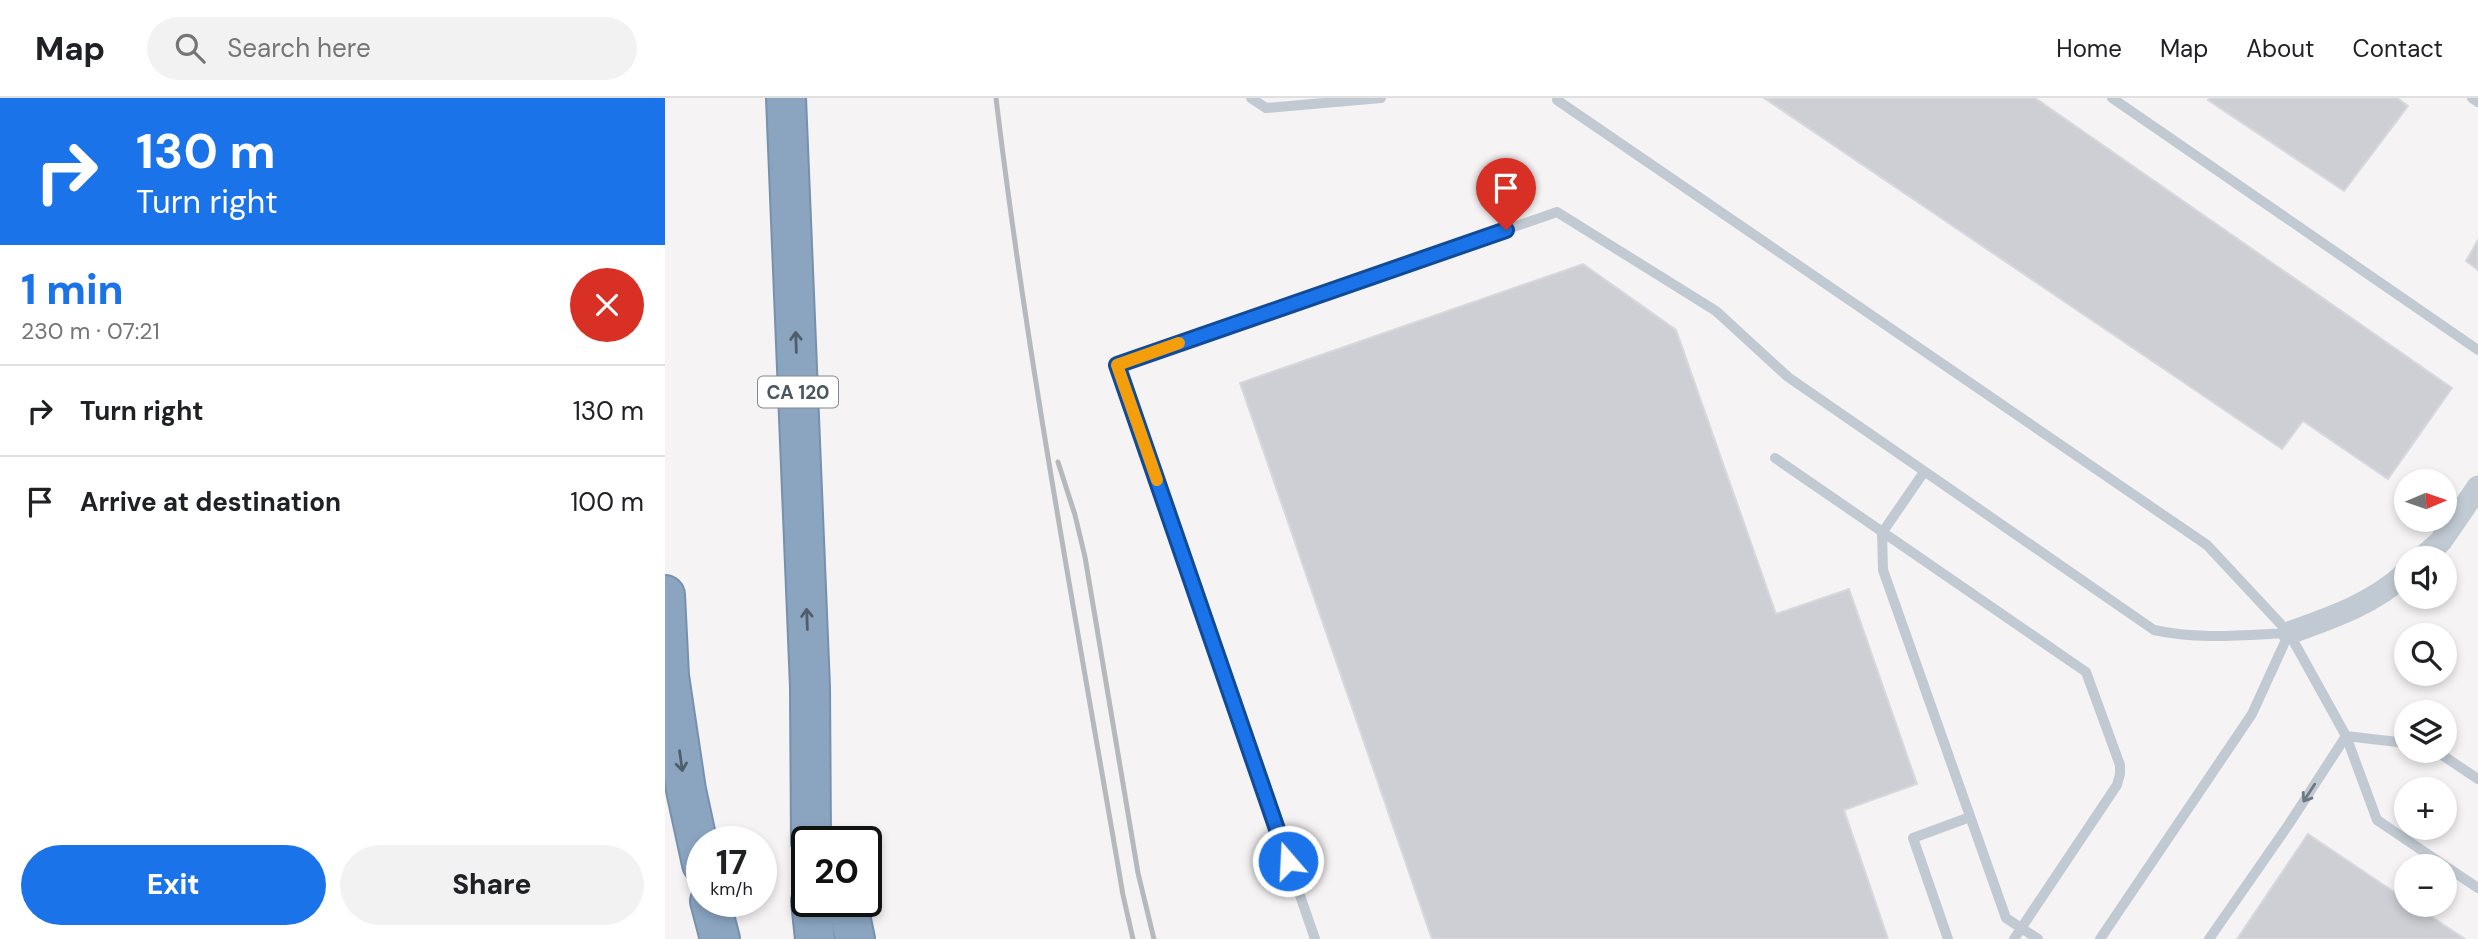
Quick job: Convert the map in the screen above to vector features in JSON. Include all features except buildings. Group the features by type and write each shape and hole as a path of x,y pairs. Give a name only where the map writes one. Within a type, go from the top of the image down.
{"highway":[{"name":"CA 120","path":"786,98 810,687 832,826"},
{"path":"665,595 669,676 685,790 693,826"},
{"path":"810,687 811,826"},
{"path":"714,917 720,939"},
{"path":"813,917 815,939"},
{"path":"850,917 855,939"}],"street":[{"path":"2435,546 2478,487"},
{"path":"2289,633 2345,614 2394,584"}],"lane":[{"path":"1251,98 1266,108 1381,98"},
{"path":"1559,98 1557,100 1568,108 2207,545 2289,633 2346,736 2377,820 2478,888"},
{"path":"2112,98 2478,350"},
{"path":"2472,98 2478,102"},
{"path":"1315,939 1117,365 1557,212 1716,311 1788,377 2154,630 2206,637 2289,633"},
{"path":"1775,458 2086,672 2120,765 2120,775 2117,785 2014,939"},
{"path":"1924,472 1882,533 1883,570 2006,918 2038,939"},
{"path":"2100,939 2252,714 2289,633"},
{"path":"2346,736 2394,742"},
{"path":"2209,939 2346,736"},
{"path":"2453,763 2478,779"},
{"path":"1948,939 1913,838 1970,817"}],"railway":[{"path":"996,98 1038,398 1123,895 1133,939"},
{"path":"1058,462 1085,557 1138,873 1154,939"}],"slow traffic":[{"path":"1157,480 1117,365 1179,343"}],"route":[{"path":"1288,861 1117,365 1506,230"}]}
